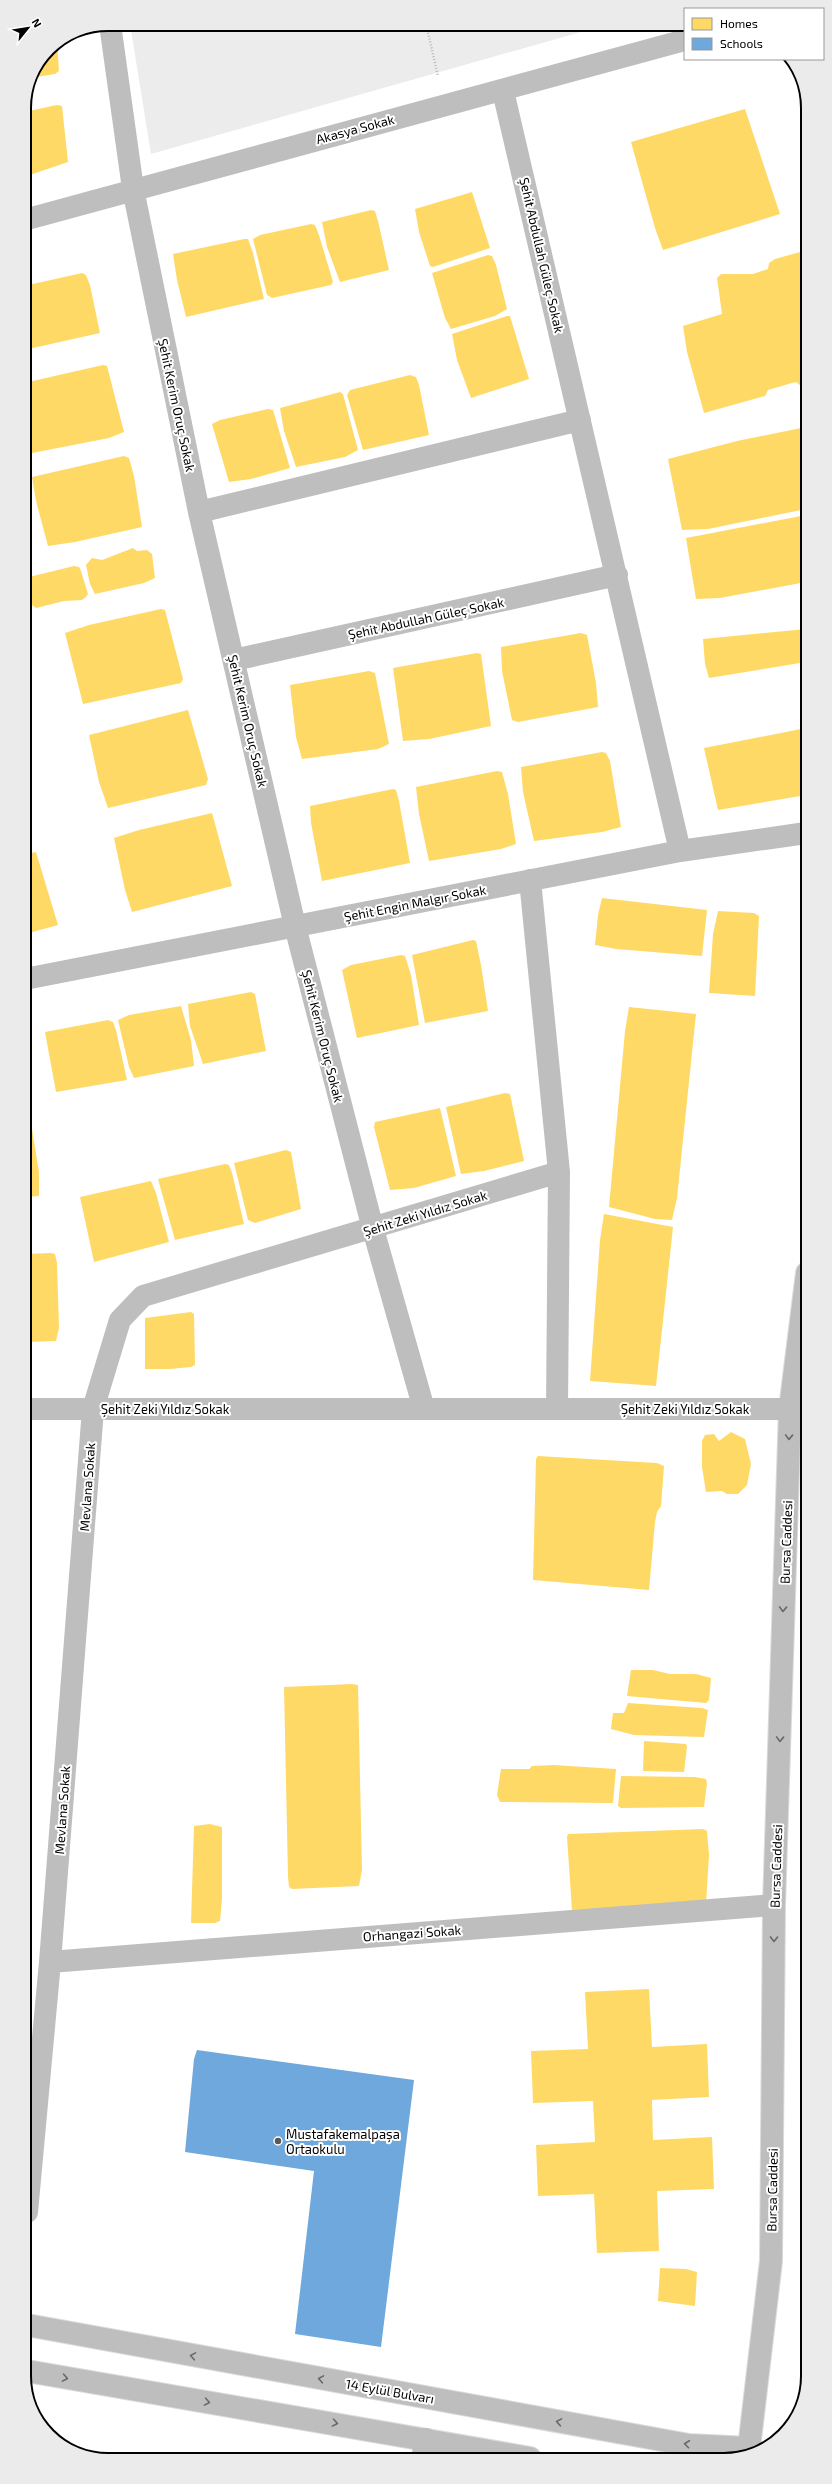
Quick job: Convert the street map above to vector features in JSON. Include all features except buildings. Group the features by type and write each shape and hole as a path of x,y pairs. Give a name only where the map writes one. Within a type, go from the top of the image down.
{"street":[{"name":"Şehit Kerim Oruç Sokak","path":"111,31 133,189 200,512 295,926 373,1230 424,1409"},
{"name":"Akasya Sokak","path":"31,218 445,105 503,91 684,40"},
{"name":"Şehit Abdullah Güleç Sokak","path":"503,91 680,851"},
{"path":"200,512 580,420"},
{"name":"Şehit Abdullah Güleç Sokak","path":"234,660 617,576"},
{"name":"Şehit Engin Malgır Sokak","path":"31,978 680,851 801,834"},
{"path":"530,880 559,1172 557,1409"},
{"name":"Şehit Zeki Yıldız Sokak","path":"559,1172 373,1230 144,1296 120,1320 93,1409 790,1409"},
{"name":"Bursa Caddesi","path":"750,2448 771,2262 774,1905 790,1409 801,1321"},
{"path":"31,1409 93,1409"},
{"name":"Mevlana Sokak","path":"31,2169 50,1962 93,1409"},
{"name":"Orhangazi Sokak","path":"50,1962 774,1905"},
{"name":"14 Eylül Bulvarı","path":"31,2326 689,2444 738,2451"},
{"path":"31,2372 424,2449 471,2453"}],"path":[{"path":"428,31 445,105"}],"shaded area":[{"path":"131,31 584,31 151,154"}],"place":[{"name":"Mustafakemalpaşa Ortaokulu","path":"278,2141"}]}
